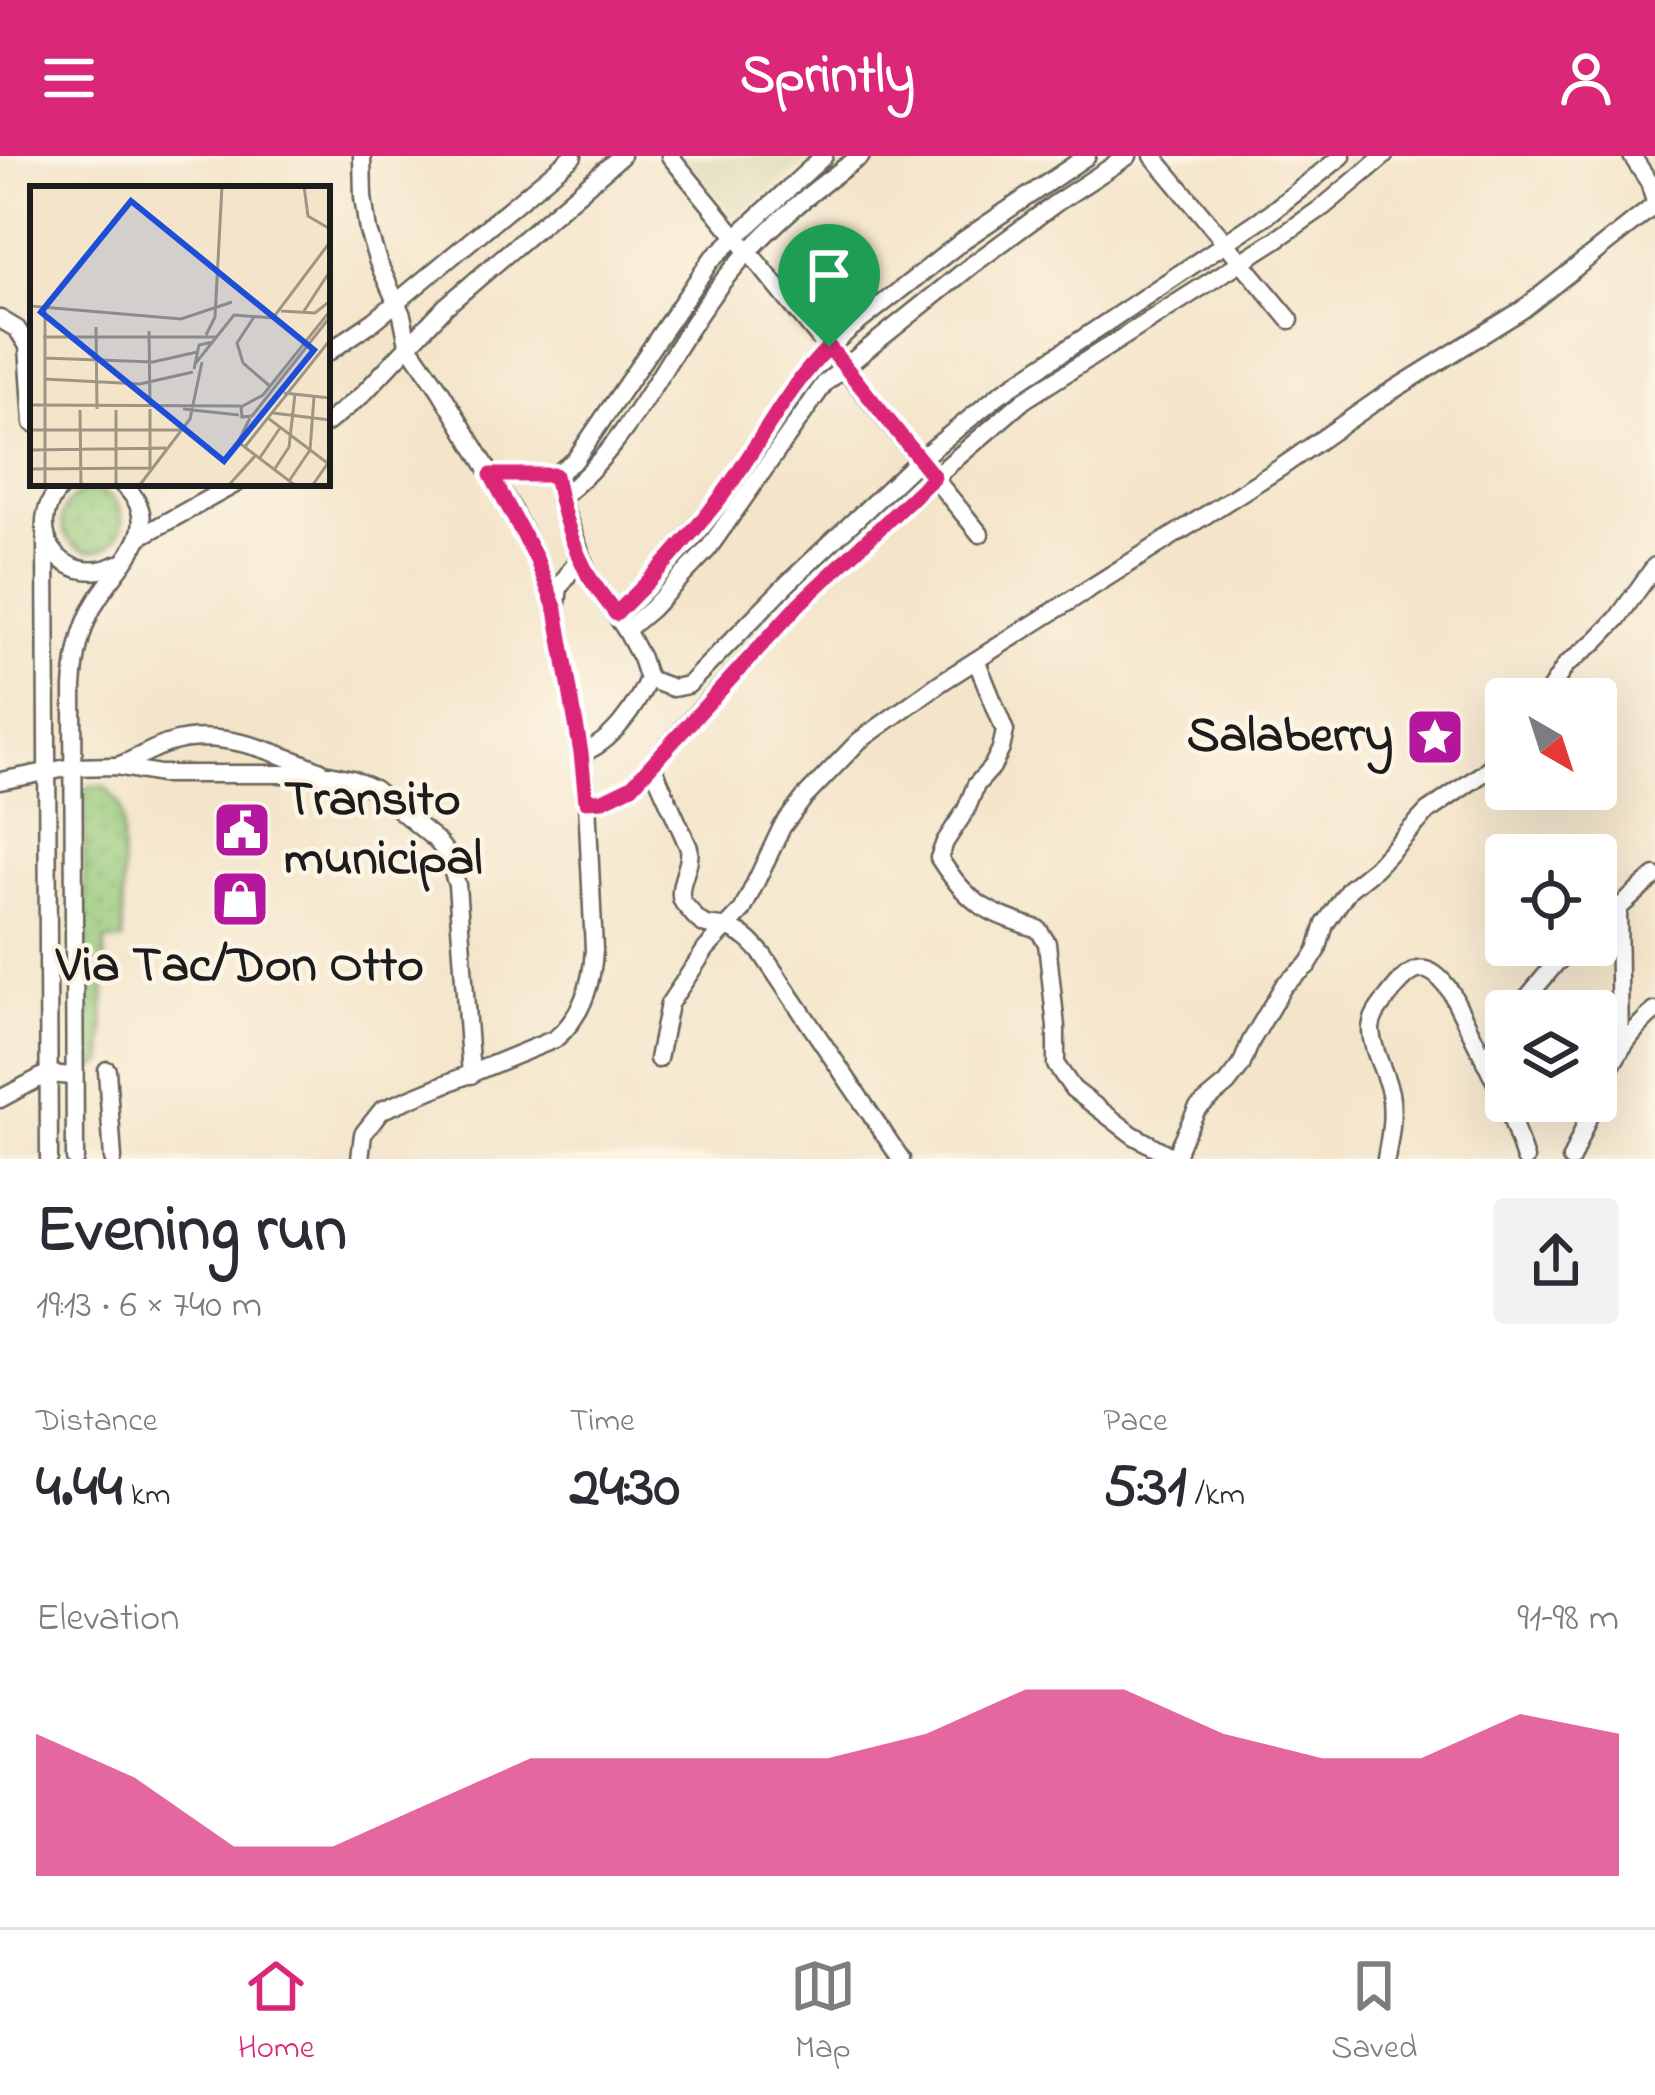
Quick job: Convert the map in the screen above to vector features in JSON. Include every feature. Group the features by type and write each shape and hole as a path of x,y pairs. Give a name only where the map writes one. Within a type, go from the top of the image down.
{"street":[{"path":"360,1154 363,1134 382,1110 555,1040 575,1018 592,969 586,801 556,610 536,558 491,475 408,344 397,302 368,231 362,156"},
{"path":"330,351 397,302 573,156"},
{"path":"330,421 544,220 621,156"},
{"path":"670,156 980,534"},
{"path":"491,475 555,475 575,460 711,260 824,156"},
{"path":"560,499 610,448 656,386 712,295 749,250 799,203 861,156"},
{"path":"621,622 722,496 806,372 829,347 965,239 1087,156"},
{"path":"621,622 651,609 708,549 816,394 844,367 972,265 1128,156"},
{"path":"1153,156 1290,320"},
{"path":"648,680 674,688 688,685 920,459 1036,368 1289,200 1342,156"},
{"path":"586,801 619,795 632,786 801,602 1024,400 1241,263 1323,207 1384,156"},
{"path":"1633,157 1655,168"},
{"path":"658,1059 669,1004 706,949 742,910 782,827 830,770 893,714 1522,310 1655,204 1649,182 1633,157"},
{"path":"0,319 17,329 28,346 30,377"},
{"path":"555,475 580,556 641,658 648,680 642,695 609,736 581,753"},
{"path":"40,486 46,536 49,1159"},
{"path":"45,514 52,496 63,486"},
{"path":"125,486 140,509 141,536"},
{"path":"75,1159 72,767 76,650 97,600 141,536 232,486"},
{"path":"46,536 60,559 82,571 107,570 124,561"},
{"path":"556,610 559,588 580,556"},
{"path":"1558,678 1617,619 1655,566"},
{"path":"977,662 1005,731 992,767 976,785 939,858 983,909 1044,935 1056,1065 1072,1089 1133,1136 1176,1159 1197,1109 1241,1066 1284,985 1309,964 1325,924 1349,890 1427,812 1485,771"},
{"path":"116,766 192,739 220,740 287,757 328,774"},
{"path":"248,774 250,746"},
{"path":"160,775 161,747"},
{"path":"652,765 689,848 682,901 700,924 728,927 748,938 901,1159"},
{"path":"0,782 46,770 116,766 160,775 328,774 352,778 374,789 447,854 457,885 471,1075"},
{"path":"1620,1048 1618,908 1655,876"},
{"path":"1534,990 1554,966"},
{"path":"1386,1159 1390,1094 1371,1032 1373,1018 1403,977 1425,968 1440,976 1451,992 1507,1106 1525,1159"},
{"path":"1571,1159 1620,1048 1655,1011"},
{"path":"107,1070 113,1159"},
{"path":"0,1099 47,1075 74,1076"}],"shaded area":[{"path":"681,156 811,156 735,219"}],"green space":[{"path":"92,491 113,500 122,521 113,542 92,551 71,542 62,521 71,500"},
{"path":"90,786 105,787 120,805 123,941 105,941 104,1062 92,1069 86,1063 84,792"}],"place":[{"name":"Salaberry","path":"1435,737"},
{"name":"Transito municipal","path":"242,830"},
{"name":"Via Tac/Don Otto","path":"240,899"}],"route":[{"path":"829,347 934,477 801,602 632,786 619,795 586,801 556,610 536,558 491,475 555,475 580,556 616,614 722,496 806,372 829,347"}]}
